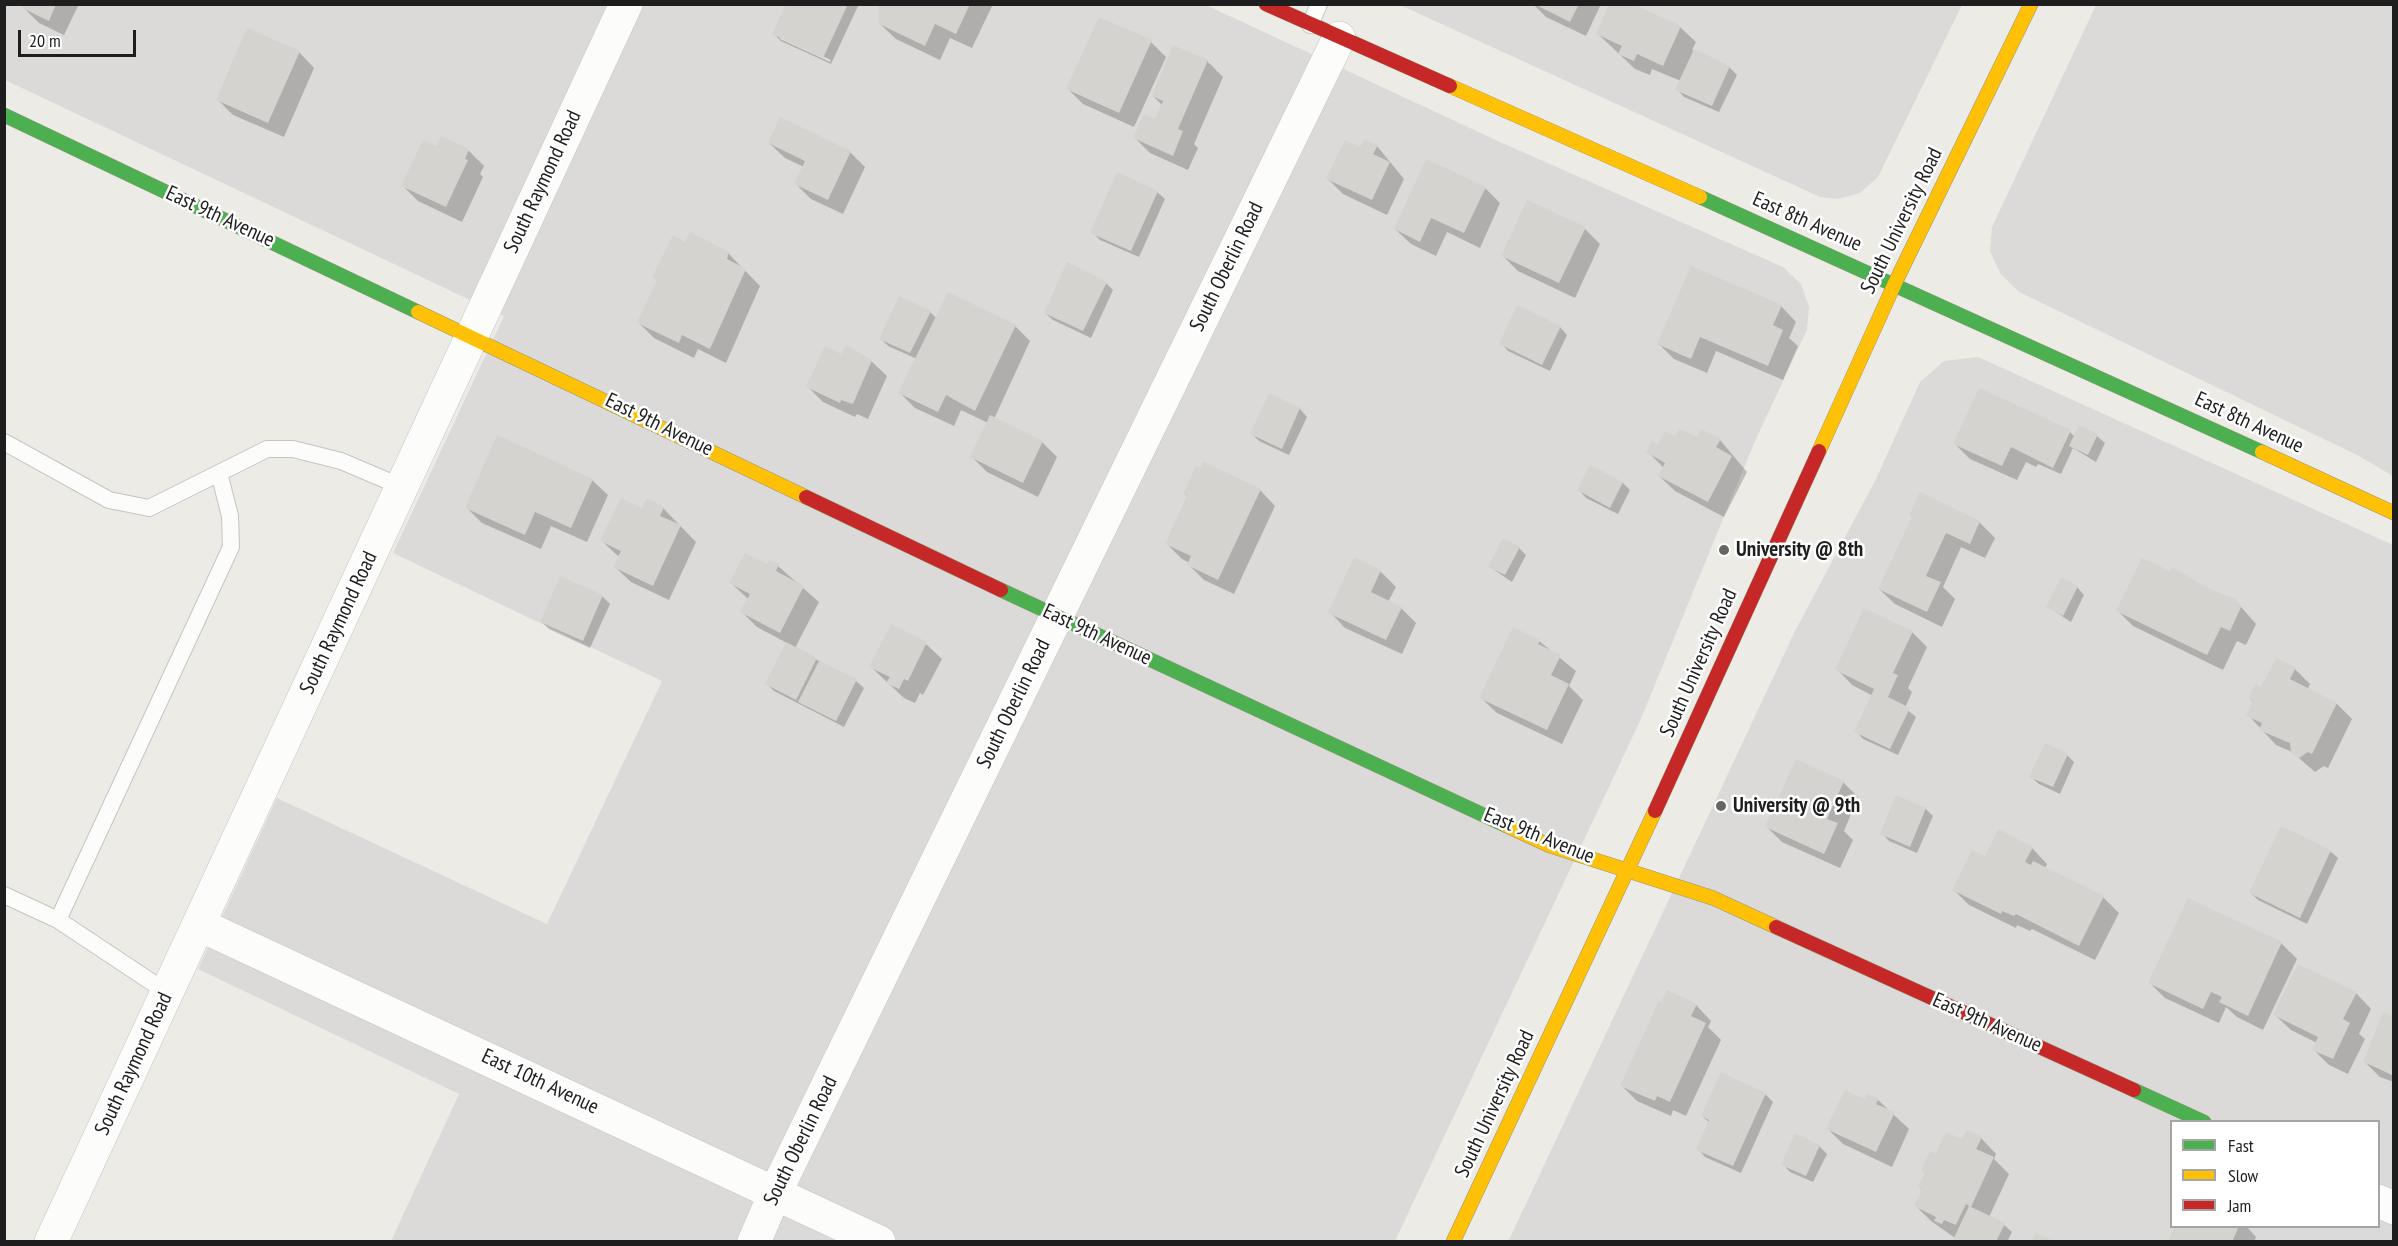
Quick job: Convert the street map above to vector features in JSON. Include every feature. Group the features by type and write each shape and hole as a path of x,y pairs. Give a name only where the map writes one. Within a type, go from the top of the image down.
{"street":[{"name":"South Raymond Road","path":"51,1242 626,4"},
{"name":"East 8th Avenue","path":"1266,4 1895,283 2394,513"},
{"name":"South University Road","path":"1453,1242 1628,870 1895,283 2031,4"},
{"name":"South Oberlin Road","path":"754,1242 776,1191 1339,38"},
{"name":"East 9th Avenue","path":"4,115 472,335 1057,616 1548,845 1713,898 2200,1120"},
{"name":"East 10th Avenue","path":"200,925 776,1191 879,1242"},
{"path":"2380,1201 2394,1208"}],"lane":[{"path":"1310,25 1319,4"},
{"path":"4,442 109,500 149,508 267,449 293,449 341,461 402,487"},
{"path":"58,920 231,547 230,516 219,473"},
{"path":"4,895 58,920 168,993"}],"shaded area":[{"path":"5,5 1206,5 1500,142 1783,267 1801,284 1809,307 1807,330 1755,441 1640,721 1395,1241 391,1241 459,1094 198,969 277,798 547,924 662,681 393,553 504,316 5,80"},
{"path":"1400,5 1962,5 1878,177 1860,193 1838,199 1820,197"},
{"path":"2096,5 2393,5 2393,476 2357,455 2019,292 2000,273 1990,251 1992,227"},
{"path":"1978,357 2393,545 2393,1241 1508,1242 1795,631 1876,479 1920,382 1944,361"}],"building":[{"path":"24,4 56,4 49,21 22,8"},
{"path":"786,4 848,4 823,58 772,34"},
{"path":"878,4 970,4 956,34 935,24 925,46 879,24"},
{"path":"1534,4 1579,4 1570,22"},
{"path":"1609,4 1633,4 1681,26 1663,66 1637,54 1634,61 1618,54 1622,46 1596,34"},
{"path":"1099,17 1152,40 1119,113 1066,89"},
{"path":"247,28 300,51 268,123 216,100"},
{"path":"1173,45 1208,60 1178,129 1183,131 1173,156 1133,138 1144,114 1155,119 1163,101 1152,96"},
{"path":"1694,49 1730,66 1712,106 1675,90"},
{"path":"780,117 851,151 828,200 794,184 805,161 768,143"},
{"path":"441,136 469,149 465,159 468,160 446,207 401,186 423,140 436,146"},
{"path":"1364,139 1378,145 1373,154 1390,162 1372,200 1326,179 1345,140 1360,147"},
{"path":"1426,159 1486,187 1464,233 1431,218 1420,242 1394,229"},
{"path":"1117,172 1158,191 1131,251 1090,233"},
{"path":"1527,200 1586,227 1559,283 1501,256"},
{"path":"690,232 729,252 727,259 746,269 710,349 682,335 679,343 637,323 657,280 652,277 673,235 685,242"},
{"path":"1067,262 1107,282 1083,331 1044,313"},
{"path":"1691,266 1782,305 1773,325 1783,330 1768,366 1700,337 1691,359 1657,344"},
{"path":"948,292 1016,325 975,411 946,395 938,412 898,393"},
{"path":"899,296 931,311 910,353 879,339"},
{"path":"1517,305 1561,326 1542,365 1499,344"},
{"path":"846,345 872,360 853,404 841,400 840,403 806,387 825,346 841,354"},
{"path":"1979,388 2071,430 2053,468 2011,447 2002,466 1953,444"},
{"path":"1269,393 1300,408 1282,449 1250,434"},
{"path":"990,415 1043,441 1023,483 970,457"},
{"path":"2079,425 2098,434 2088,455 2069,446"},
{"path":"1680,429 1697,437 1701,429 1721,439 1716,447 1732,456 1708,502 1658,476 1665,463 1646,452 1652,441 1658,444 1665,431 1675,436"},
{"path":"497,435 593,479 571,528 535,512 525,535 465,508"},
{"path":"1204,462 1261,489 1218,580 1187,565 1191,556 1165,544 1187,496 1183,494 1196,466 1201,468"},
{"path":"1590,465 1623,482 1610,508 1577,490"},
{"path":"1920,492 1980,521 1970,544 1946,533 1926,576 1941,582 1927,612 1878,589 1912,517 1909,516"},
{"path":"621,498 642,508 647,498 664,507 660,516 681,525 653,586 613,567 621,551 600,541"},
{"path":"1503,538 1520,547 1505,575 1488,567"},
{"path":"745,553 767,564 769,560 779,564 776,571 804,586 780,633 740,612 750,594 729,583"},
{"path":"1354,557 1381,570 1371,592 1402,607 1386,640 1328,613"},
{"path":"2142,558 2170,571 2172,567 2210,589 2235,599 2241,607 2230,631 2221,627 2207,655 2116,611"},
{"path":"560,576 603,595 583,641 540,622"},
{"path":"2061,577 2078,586 2063,616 2046,607"},
{"path":"1864,608 1913,631 1893,673 1898,675 1888,697 1910,708 1890,749 1854,732 1874,689 1835,670"},
{"path":"891,624 927,642 908,681 904,679 899,689 886,683 890,677 869,667"},
{"path":"1513,627 1540,640 1538,644 1561,655 1551,675 1569,684 1547,730 1479,698"},
{"path":"786,642 817,658 796,700 765,684"},
{"path":"2276,658 2296,667 2290,679 2337,703 2312,754 2308,752 2299,758 2291,753 2290,743 2259,730 2262,723 2246,716 2253,701 2248,699 2255,684 2261,687"},
{"path":"819,661 857,679 836,721 798,702"},
{"path":"2045,743 2068,754 2053,787 2029,777"},
{"path":"1796,759 1844,781 1827,819 1838,823 1824,854 1765,827"},
{"path":"1896,795 1926,808 1910,847 1880,834"},
{"path":"2281,826 2331,850 2300,918 2249,893"},
{"path":"1998,829 2033,847 2025,862 2031,865 2033,861 2104,896 2079,946 2016,914 2014,916 2002,911 2001,914 1952,890 1972,850 1985,856"},
{"path":"2188,898 2282,942 2248,1016 2219,1002 2222,997 2211,992 2203,1009 2148,983"},
{"path":"2298,964 2357,992 2343,1019 2350,1023 2333,1059 2312,1050 2318,1037 2273,1015"},
{"path":"1667,990 1697,1004 1691,1016 1706,1023 1670,1102 1657,1096 1655,1101 1620,1086 1659,1000 1661,1003"},
{"path":"2383,1012 2394,1017 2394,1075 2363,1062"},
{"path":"1721,1072 1766,1093 1733,1166 1696,1150 1709,1120 1701,1116"},
{"path":"1845,1090 1865,1099 1867,1094 1879,1098 1876,1104 1895,1112 1876,1152 1826,1129"},
{"path":"1967,1130 1982,1137 1976,1149 1994,1157 1971,1207 2005,1223 1996,1242 1952,1242 1969,1206 1966,1204 1956,1225 1944,1220 1942,1224 1934,1221 1936,1217 1914,1206 1922,1189 1918,1188 1925,1172 1921,1170 1930,1151 1936,1153 1946,1132 1962,1139"},
{"path":"1795,1133 1820,1145 1806,1176 1781,1165"},
{"path":"2174,1228 2238,1228 2232,1242 2168,1242"},
{"path":"2036,1233 2056,1242 2032,1242"}],"traffic: fast":[{"path":"4,115 418,312"},
{"path":"1700,197 2262,452"},
{"path":"1001,590 1507,826"},
{"path":"2134,1090 2200,1120"}],"traffic: slow":[{"path":"1819,451 1895,283 2031,4"},
{"path":"1450,86 1700,197"},
{"path":"418,312 806,497"},
{"path":"2262,452 2394,513"},
{"path":"1453,1242 1655,811"},
{"path":"1507,826 1548,845 1713,898 1776,927"}],"traffic: jam":[{"path":"1266,4 1450,86"},
{"path":"1655,811 1819,451"},
{"path":"806,497 1001,590"},
{"path":"1776,927 2134,1090"}],"place":[{"name":"University @ 8th","path":"1724,550"},
{"name":"University @ 9th","path":"1721,806"}]}
